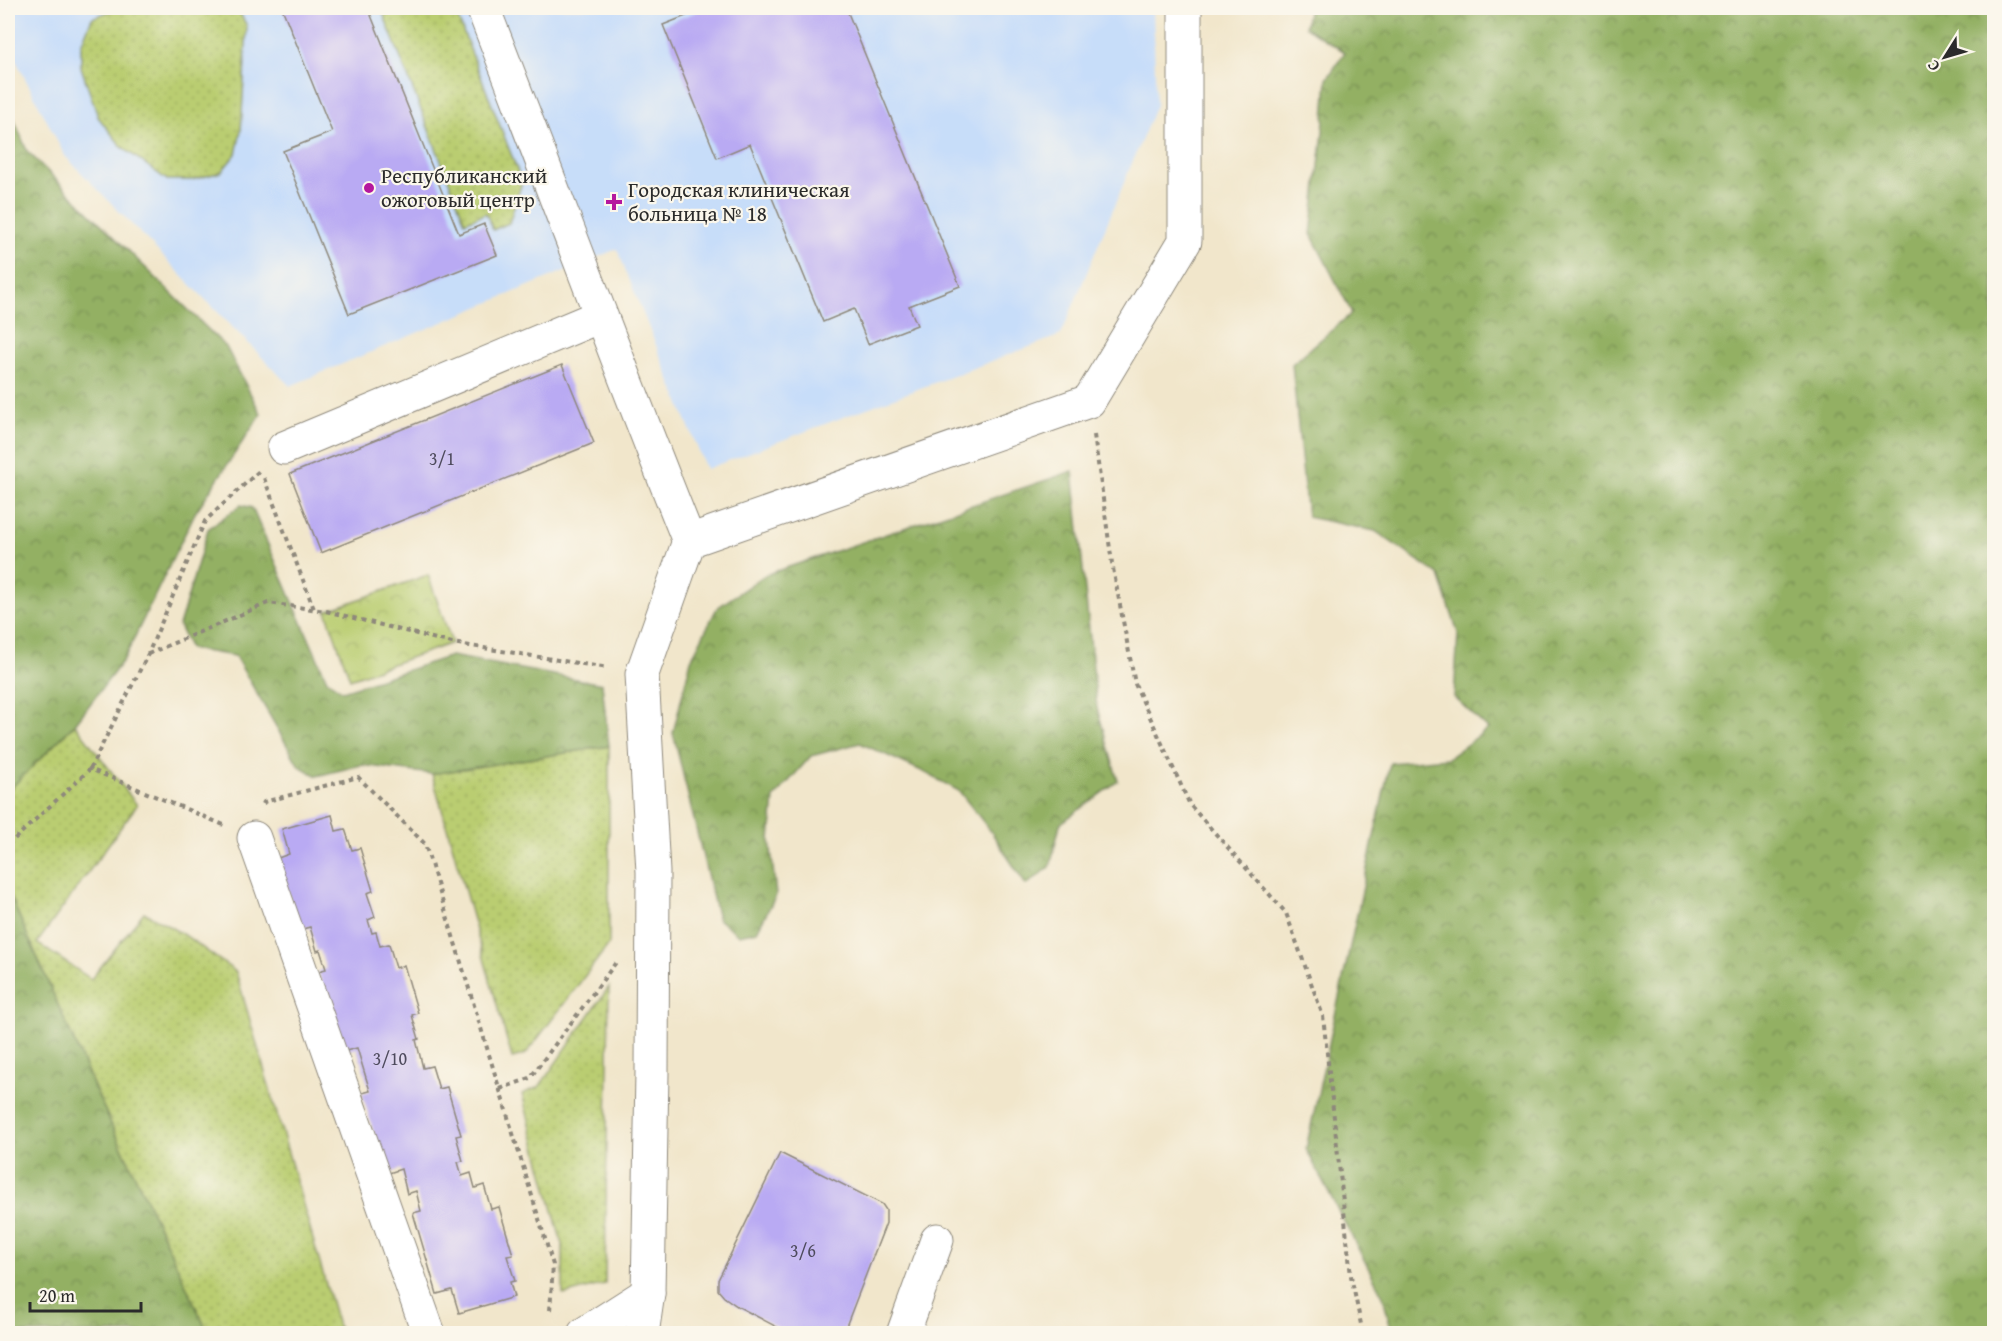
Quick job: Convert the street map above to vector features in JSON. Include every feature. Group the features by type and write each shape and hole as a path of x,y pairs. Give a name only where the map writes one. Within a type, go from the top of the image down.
{"street":[{"path":"483,8 688,541 642,674 652,872 652,1073 648,1293 642,1334"},
{"path":"688,541 1089,401 1185,241 1185,8"},
{"path":"284,448 600,316"},
{"path":"254,838 429,1334"},
{"path":"903,1334 937,1240"},
{"path":"584,1334 648,1293"}],"path":[{"path":"1089,401 1112,563 1135,684 1190,805 1286,913 1323,1016 1351,1276 1363,1334"},
{"path":"8,845 90,769 148,654 204,521 261,469 314,609"},
{"path":"148,654 268,603 314,609 452,643 642,674"},
{"path":"90,769 254,838 264,802 358,777 425,844 553,1264 550,1311"},
{"path":"500,1089 530,1078 623,953"}],"shaded area":[{"name":"Городская клиническая больница № 18","path":"8,8 1153,8 1156,105 1061,335 706,469 617,249 290,386 65,156 8,45"}],"green space":[{"path":"118,8 237,8 247,26 241,131 236,154 221,172 192,180 167,180 122,147 98,117 81,67 81,45 92,18"},
{"path":"381,8 454,8 522,182 509,223 493,230 486,213 465,222"},
{"path":"1309,8 1994,8 1994,1333 1392,1333 1383,1296 1306,1149 1390,763 1448,758 1488,729 1454,697 1458,633 1439,575 1375,531 1307,517 1292,364 1352,313 1311,234 1327,79 1345,52 1305,27"},
{"path":"8,104 27,151 226,347 261,414 195,513 124,659 75,724 8,791"},
{"path":"1073,471 1097,708 1118,781 1060,824 1050,867 1026,885 992,833 959,791 860,743 811,756 774,798 770,840 776,895 757,931 739,935 718,919 673,733 691,660 717,608 765,575"},
{"path":"241,505 252,508 327,680 343,691 451,656 602,684 609,746 432,774 361,765 317,776 299,766 235,656 190,649 179,626 208,529"},
{"path":"428,575 452,643 350,679 326,611"},
{"path":"75,724 137,805 37,943 91,979 144,912 186,936 236,972 340,1333 208,1333 94,1087 8,891 8,791"},
{"path":"609,746 609,944 526,1054 512,1058 432,774"},
{"path":"8,891 94,1087 208,1333 8,1333"},
{"path":"609,987 605,1284 563,1295 563,1248 522,1094 539,1087"}],"building":[{"name":"Республиканский ожоговый центр","path":"282,8 368,8 459,234 484,224 497,255 349,314 283,151 332,132"},
{"path":"706,8 846,8 960,286 909,306 917,325 868,344 854,309 823,322 750,144 717,158 663,25"},
{"path":"562,365 594,443 321,553 290,474"},
{"path":"332,815 336,831 345,829 352,850 360,848 373,891 367,893 375,917 368,920 372,933 376,932 380,946 389,944 396,968 404,965 418,1013 412,1015 419,1039 416,1040 423,1068 432,1066 439,1089 447,1087 461,1135 456,1136 463,1161 458,1162 462,1176 471,1173 475,1188 484,1185 491,1209 499,1207 513,1255 507,1256 515,1281 510,1282 514,1297 459,1313 452,1290 437,1294 413,1213 421,1211 416,1191 407,1194 401,1169 386,1174 362,1093 370,1091 357,1048 342,1052 318,971 326,969 320,950 317,951 310,927 299,930 278,858 289,854 282,829"},
{"path":"780,1153 882,1204 886,1210 886,1223 843,1334 790,1334 737,1306 718,1290 718,1280"}],"place":[{"name":"Республиканский ожоговый центр","path":"369,188"},
{"name":"Городская клиническая больница № 18","path":"614,202"}]}
